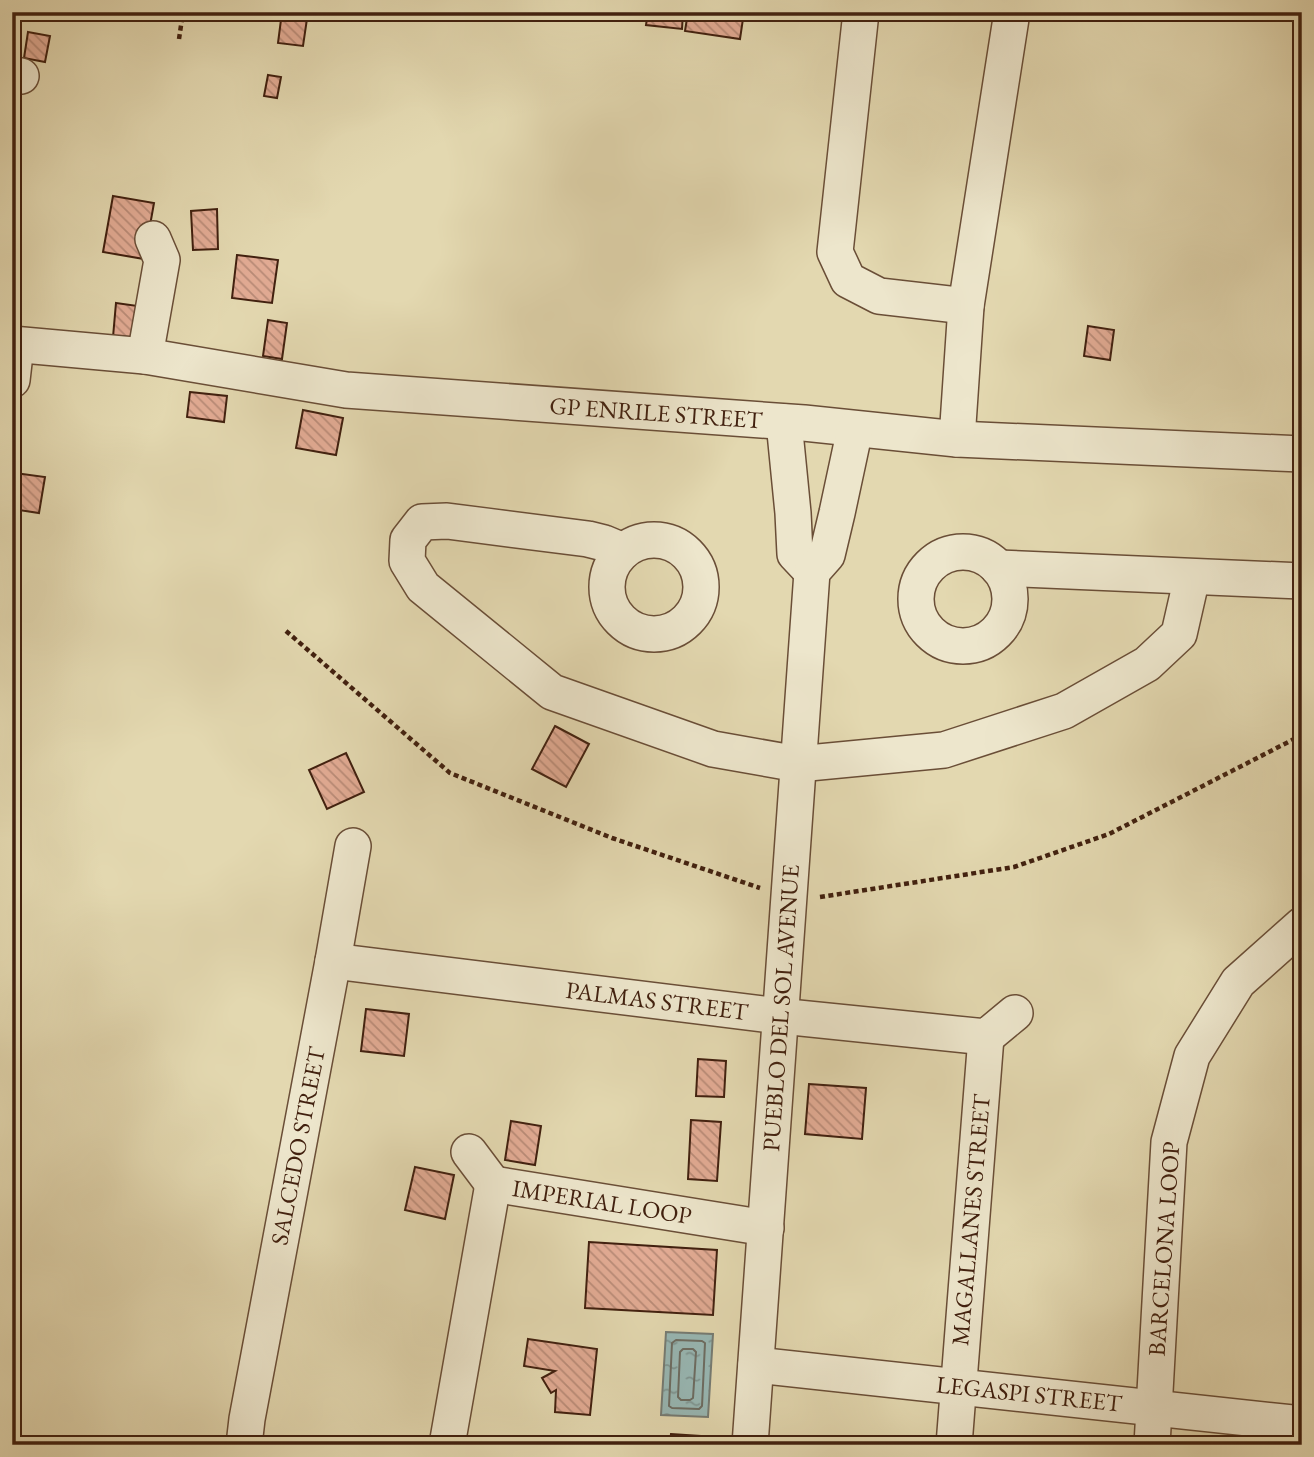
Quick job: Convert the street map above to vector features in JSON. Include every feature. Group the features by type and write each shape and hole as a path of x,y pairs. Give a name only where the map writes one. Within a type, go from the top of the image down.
{"street":[{"path":"861,12 835,252 848,280 879,296 966,306"},
{"path":"957,439 966,306 1012,12"},
{"path":"145,356 162,260 153,239"},
{"path":"12,380 14,344"},
{"name":"GP ENRILE STREET","path":"14,344 145,356 346,390 784,422 957,439 1302,454"},
{"path":"784,422 795,554 812,572"},
{"name":"PUEBLO DEL SOL AVENUE","path":"750,1445 812,572 827,555 855,429"},
{"path":"623,551 588,539 447,521 422,522 408,540 407,561 423,587 552,692 713,749 798,764 944,750 1064,711 1147,664 1179,634 1192,577"},
{"path":"998,568 1302,581"},
{"name":"SALCEDO STREET","path":"243,1445 353,846"},
{"name":"BARCELONA LOOP","path":"1152,1445 1169,1142 1192,1056 1238,982 1302,926"},
{"name":"PALMAS STREET","path":"333,961 780,1016 986,1037"},
{"path":"986,1037 1015,1013"},
{"name":"MAGALLANES STREET","path":"954,1445 986,1037"},
{"path":"469,1152 493,1184"},
{"name":"IMPERIAL LOOP","path":"447,1445 493,1184 766,1228"},
{"name":"LEGASPI STREET","path":"756,1365 1302,1424"}],"path":[{"path":"179,39 183,12"}],"water":[{"path":"666,1332 713,1334 708,1417 661,1415"}],"building":[{"path":"282,12 308,12 303,46 278,43"},
{"path":"648,12 683,12 682,29 646,25"},
{"path":"688,12 744,12 740,39 685,31"},
{"path":"28,32 50,36 45,62 24,58"},
{"path":"268,75 281,77 277,98 264,96"},
{"path":"113,196 154,203 144,259 103,252"},
{"path":"217,209 218,249 193,250 191,211"},
{"path":"237,255 278,260 272,303 232,298"},
{"path":"116,303 145,307 142,340 113,337"},
{"path":"268,320 287,323 282,359 263,356"},
{"path":"1088,326 1114,330 1110,360 1084,356"},
{"path":"190,392 227,396 224,422 187,417"},
{"path":"303,410 343,418 336,455 296,448"},
{"path":"15,473 45,477 39,513 12,509"},
{"path":"555,726 589,744 566,787 532,769"},
{"path":"346,753 364,792 327,809 309,770"},
{"path":"366,1009 409,1014 404,1056 361,1051"},
{"path":"698,1059 726,1061 724,1097 696,1096"},
{"path":"809,1084 866,1088 862,1139 805,1134"},
{"path":"691,1120 721,1122 717,1181 688,1179"},
{"path":"511,1121 541,1126 535,1165 505,1160"},
{"path":"415,1167 454,1175 445,1219 405,1210"},
{"path":"589,1242 717,1250 713,1315 585,1308"},
{"path":"528,1339 597,1349 590,1415 555,1412 556,1390 551,1393 542,1378 555,1371 524,1366"},
{"path":"671,1434 715,1437 714,1445 670,1445"}]}
